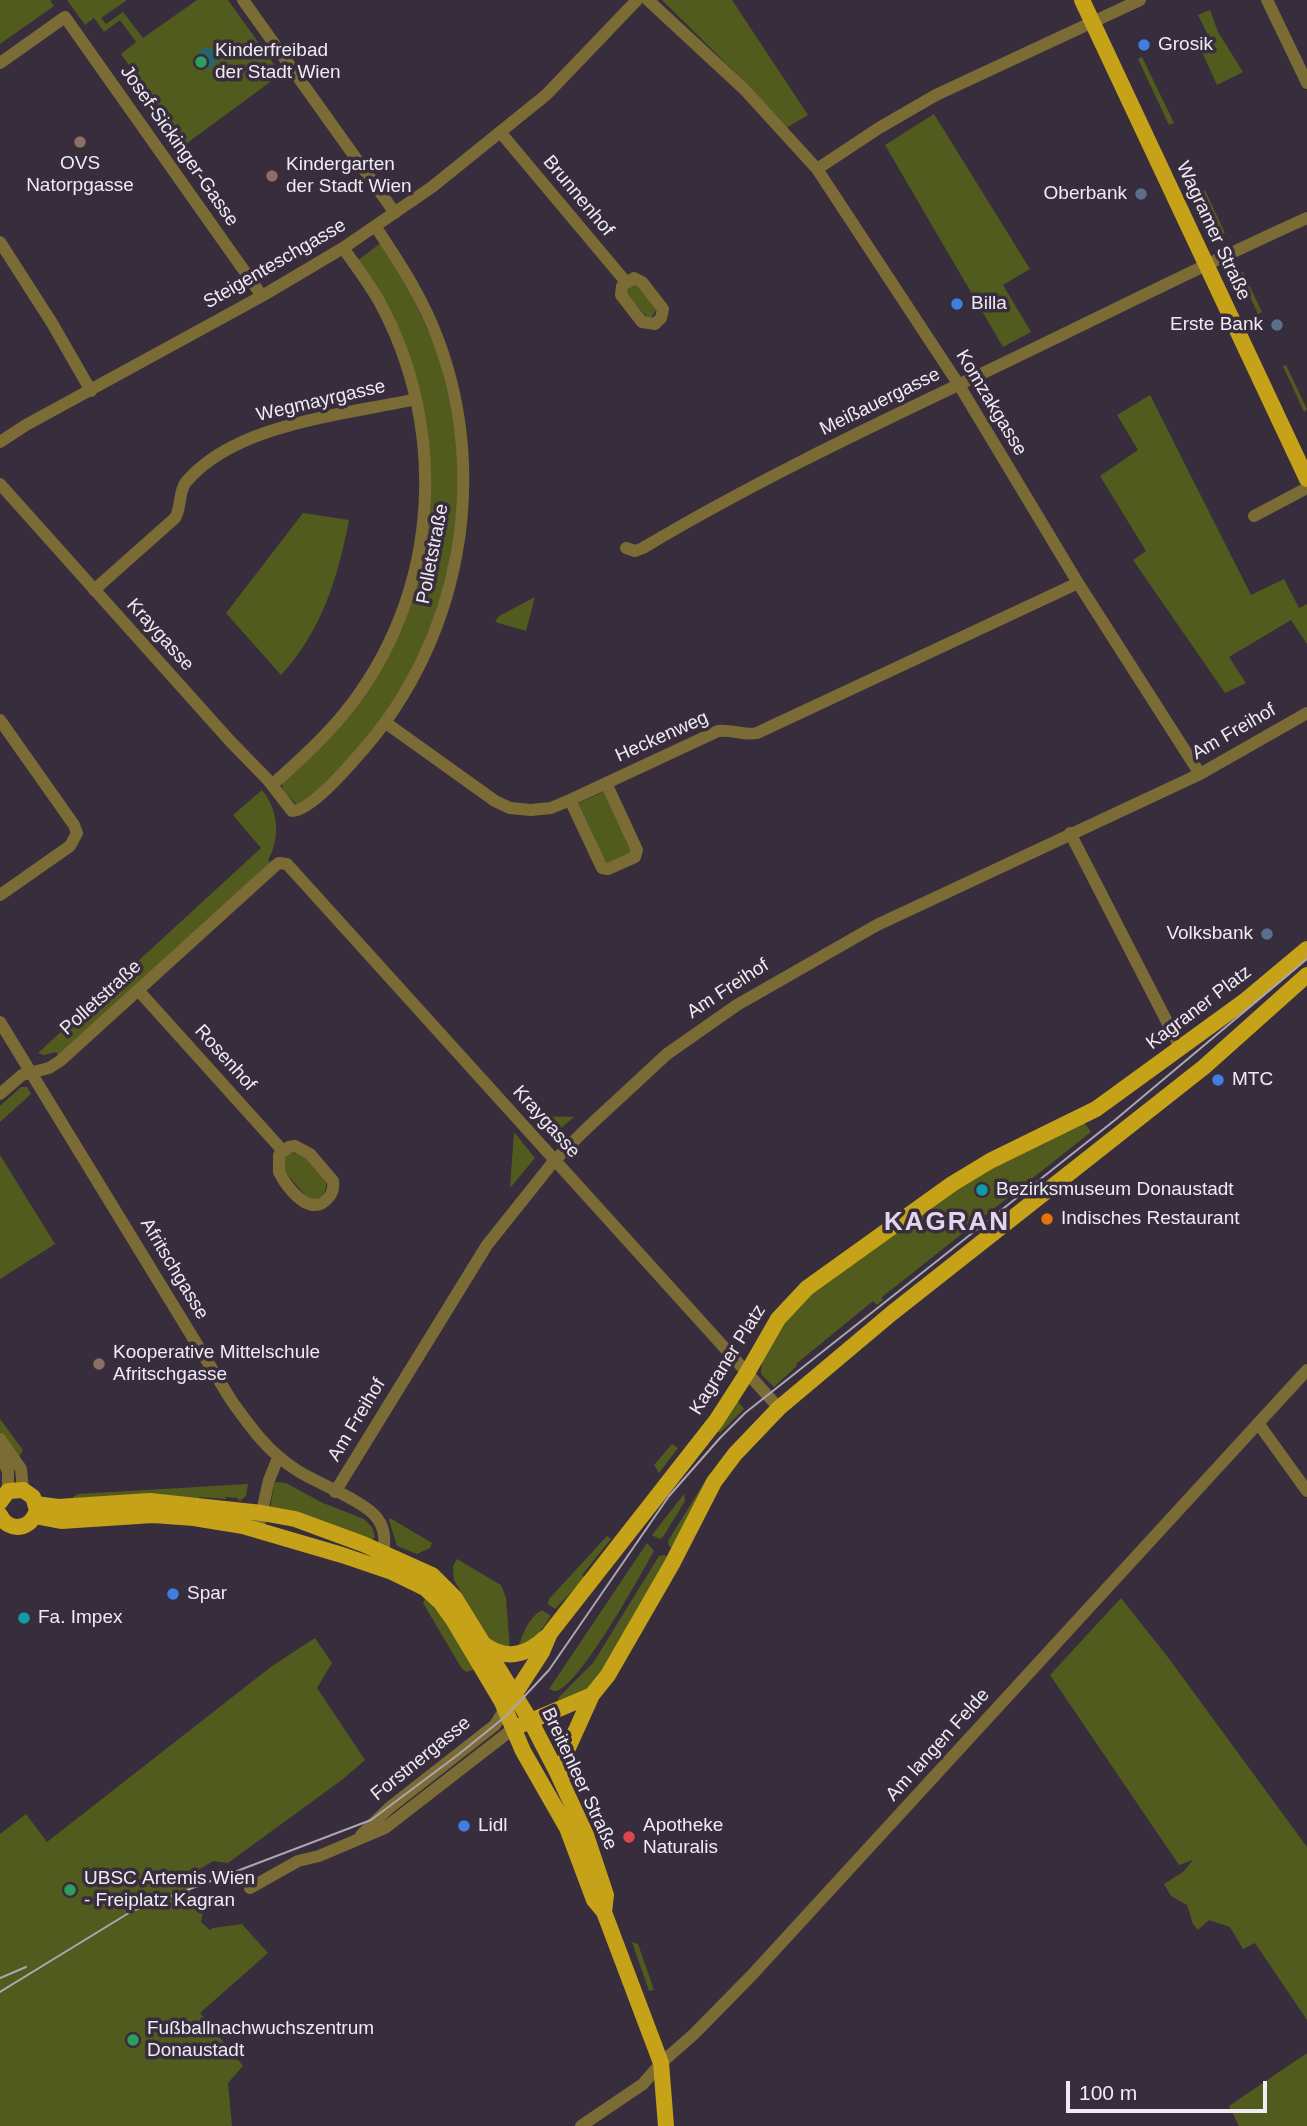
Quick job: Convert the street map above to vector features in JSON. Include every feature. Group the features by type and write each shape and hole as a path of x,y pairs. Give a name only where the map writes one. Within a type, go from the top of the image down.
{"main road":[{"name":"Wagramer Straße","path":"1082,0 1307,479"},
{"name":"Kagraner Platz","path":"513,1711 550,1633 708,1432 786,1308 825,1272 952,1184 990,1161 1096,1109 1181,1049 1307,949"},
{"path":"561,1781 568,1748 592,1695 608,1675 666,1576 714,1482 735,1454 779,1408 892,1313 1204,1067 1307,975"},
{"path":"0,1517 6,1524 18,1527 30,1523 36,1510 33,1497 10,1494"},
{"path":"36,1510 150,1502 262,1513 295,1520 381,1560 422,1586 441,1604 513,1711 530,1720 592,1695"},
{"path":"36,1510 61,1521 153,1515 194,1518 258,1529 422,1569 440,1582 455,1598 482,1643 513,1711"},
{"path":"482,1643 499,1653 526,1653 550,1633"},
{"name":"Breitenleer Straße","path":"513,1711 523,1751 566,1828 594,1900 604,1912 661,2063 666,2126"},
{"name":"Breitenleer Straße","path":"530,1720 590,1847 606,1895 604,1912"},
{"name":"Breitenleer Straße","path":"657,2126 663,2104"}],"street":[{"path":"243,0 395,213"},
{"name":"Steigenteschgasse","path":"0,442 26,425 262,296 343,248 395,213 432,187 546,95 637,0"},
{"name":"Komzakgasse","path":"648,0 724,69 817,169 959,385 1078,583 1200,774"},
{"path":"817,169 879,128 930,99 1140,0"},
{"path":"1267,0 1307,83"},
{"name":"Josef-Sickinger-Gasse","path":"0,63 65,17 262,296"},
{"name":"Brunnenhof","path":"501,133 626,282"},
{"name":"Meißauergasse","path":"626,548 635,551 643,548 770,477 1206,264 1307,218"},
{"name":"Polletstraße","path":"292,811 302,810 339,776 386,723 423,659 446,600 459,544 464,481 458,415 439,343 413,284 375,226"},
{"path":"0,243 52,323 91,391"},
{"name":"Polletstraße","path":"272,785 323,738 355,700 384,654 402,612 417,563 426,497 425,456 416,399 405,361 368,284 343,248"},
{"name":"Wegmayrgasse","path":"94,590 176,518 184,484 223,451 239,442 276,430 416,399"},
{"path":"1254,516 1307,488"},
{"name":"Kraygasse","path":"2,489 272,785 292,811"},
{"name":"Heckenweg","path":"386,723 488,797 519,810 537,810 570,800 718,731 757,733 1078,583"},
{"name":"Am Freihof","path":"335,1492 486,1245 554,1161 667,1054 737,1005 877,925 1200,774 1307,713"},
{"path":"0,720 77,833 70,846 0,895"},
{"path":"570,800 602,868 608,869 635,858 637,850 606,783"},
{"path":"1070,833 1181,1049"},
{"name":"Polletstraße","path":"0,1094 22,1075 50,1068 62,1060 276,865 283,863"},
{"name":"Kraygasse","path":"283,863 300,878 779,1408"},
{"name":"Rosenhof","path":"138,990 283,1151"},
{"name":"Afritschgasse","path":"0,1022 231,1400 258,1438 278,1458 375,1515 383,1529 385,1542 381,1560"},
{"path":"289,1147 300,1147 330,1176 333,1181 332,1192 322,1204 306,1204 281,1176 278,1160 283,1151 289,1147"},
{"name":"Am langen Felde","path":"580,2126 643,2084 661,2063 709,2019 839,1882 1307,1370"},
{"path":"1258,1423 1307,1491"},
{"path":"0,1439 22,1469 10,1494"},
{"path":"0,1455 8,1471 10,1494"},
{"path":"258,1529 269,1480 278,1458"},
{"name":"Forstnergasse","path":"359,1838 389,1808 513,1711"},
{"name":"Forstnergasse","path":"250,1888 298,1861 319,1856 385,1828 513,1711"}],"green space":[{"path":"0,0 50,0 54,6 0,44"},
{"path":"67,0 127,0 101,18 106,24 123,12 143,38 197,0 228,0 281,74 175,152 168,146 166,138 175,129 121,54 136,42 120,20 104,32 94,18 85,25"},
{"path":"662,0 732,0 808,115 786,128 750,87"},
{"path":"1210,10 1218,32 1243,72 1217,85 1197,41 1208,35 1198,15"},
{"path":"1142,57 1174,123 1169,125 1138,59"},
{"path":"934,114 1030,269 1003,285 1031,332 1003,347 885,145"},
{"path":"1205,190 1225,233 1221,235 1201,192"},
{"path":"1193,196 1213,236 1209,241 1190,199"},
{"path":"381,243 404,278 438,352 456,428 460,492 446,586 413,670 368,738 321,787 302,803 296,804 283,790 282,784 377,675 430,505 430,460 424,415 358,260"},
{"path":"1243,272 1262,312 1258,314 1239,273"},
{"path":"633,284 637,285 657,309 651,318 647,317 626,293"},
{"path":"1286,365 1307,409 1304,412 1283,366"},
{"path":"1150,395 1251,595 1284,579 1299,608 1307,604 1307,644 1291,620 1229,657 1246,683 1225,693 1133,560 1146,551 1100,476 1138,450 1117,415"},
{"path":"303,513 349,520 340,562 318,622 281,675 226,613"},
{"path":"535,597 526,631 495,622 499,616"},
{"path":"262,790 272,806 276,824 275,842 268,860 270,863 58,1055 56,1052 44,1055 38,1053 261,848 233,815"},
{"path":"605,791 634,852 605,865 577,804"},
{"path":"21,1087 27,1087 31,1094 0,1122 0,1106"},
{"path":"531,1116 574,1117 552,1136"},
{"path":"1084,1122 1091,1132 882,1297 883,1300 877,1305 873,1301 796,1364 797,1366 774,1387 761,1374 765,1354 771,1343 786,1320 809,1294 978,1172"},
{"path":"514,1132 535,1158 510,1188"},
{"path":"291,1153 299,1154 315,1164 325,1179 323,1194 315,1200 306,1196 284,1171 284,1159"},
{"path":"0,1155 55,1244 0,1279"},
{"path":"737,1400 744,1409 720,1433 715,1429"},
{"path":"0,1419 23,1450 19,1456 0,1432"},
{"path":"672,1444 678,1448 659,1473 654,1465"},
{"path":"710,1473 714,1473 675,1551 668,1541"},
{"path":"275,1482 286,1483 323,1503 364,1519 372,1527 375,1537 371,1541 270,1508"},
{"path":"248,1484 246,1496 240,1501 237,1498 199,1497 199,1501 74,1503 73,1497 78,1494"},
{"path":"684,1494 685,1501 663,1537 659,1539 652,1535"},
{"path":"390,1518 432,1543 430,1548 417,1554 397,1546"},
{"path":"607,1536 611,1539 582,1575 585,1578 555,1609 548,1604 549,1599"},
{"path":"647,1543 654,1551 596,1648 570,1681 558,1691 549,1689"},
{"path":"659,1556 670,1558 606,1669 584,1692 556,1704 559,1697 593,1663"},
{"path":"457,1559 501,1585 506,1598 510,1649 491,1642 454,1580 453,1566"},
{"path":"1121,1598 1167,1656 1307,1847 1307,2020 1255,1943 1243,1949 1230,1927 1209,1920 1198,1930 1193,1924 1187,1905 1171,1896 1164,1884 1183,1872 1193,1860 1179,1865 1050,1675"},
{"path":"425,1599 442,1616 475,1669 467,1672 462,1669 423,1603"},
{"path":"542,1610 551,1616 537,1636 518,1649 527,1626"},
{"path":"315,1638 332,1663 317,1688 365,1760 228,1863 213,1861 192,1874 190,1893 203,1912 201,1922 210,1930 242,1924 268,1953 200,2013 243,2066 228,2083 232,2126 0,2126 0,1834 26,1814 47,1842 272,1666"},
{"path":"632,1942 638,1944 654,1990 649,1991"},
{"path":"1307,2053 1307,2126 1239,2126 1229,2106"}],"water":[{"path":"203,48 211,48 217,58 211,68 203,68 197,62 197,54"}],"tram line":[{"path":"0,1992 132,1911 371,1820 459,1754 506,1716 549,1670 669,1496 745,1413 1115,1120 1307,959"},
{"path":"0,1978 26,1967"}],"place":[{"name":"Grosik","path":"1144,45"},
{"name":"Kinderfreibad der Stadt Wien","path":"201,62"},
{"name":"OVS Natorpgasse","path":"80,142"},
{"name":"Kindergarten der Stadt Wien","path":"272,176"},
{"name":"Oberbank","path":"1141,194"},
{"name":"Billa","path":"957,304"},
{"name":"Erste Bank","path":"1277,325"},
{"name":"Volksbank","path":"1267,934"},
{"name":"MTC","path":"1218,1080"},
{"name":"Bezirksmuseum Donaustadt","path":"982,1190"},
{"name":"Indisches Restaurant","path":"1047,1219"},
{"name":"Kooperative Mittelschule Afritschgasse","path":"99,1364"},
{"name":"Spar","path":"173,1594"},
{"name":"Fa. Impex","path":"24,1618"},
{"name":"Lidl","path":"464,1826"},
{"name":"Apotheke Naturalis","path":"629,1837"},
{"name":"UBSC Artemis Wien - Freiplatz Kagran","path":"70,1890"},
{"name":"Fußballnachwuchszentrum Donaustadt","path":"133,2040"}],"district":[{"name":"KAGRAN","path":"947,1223"}]}
